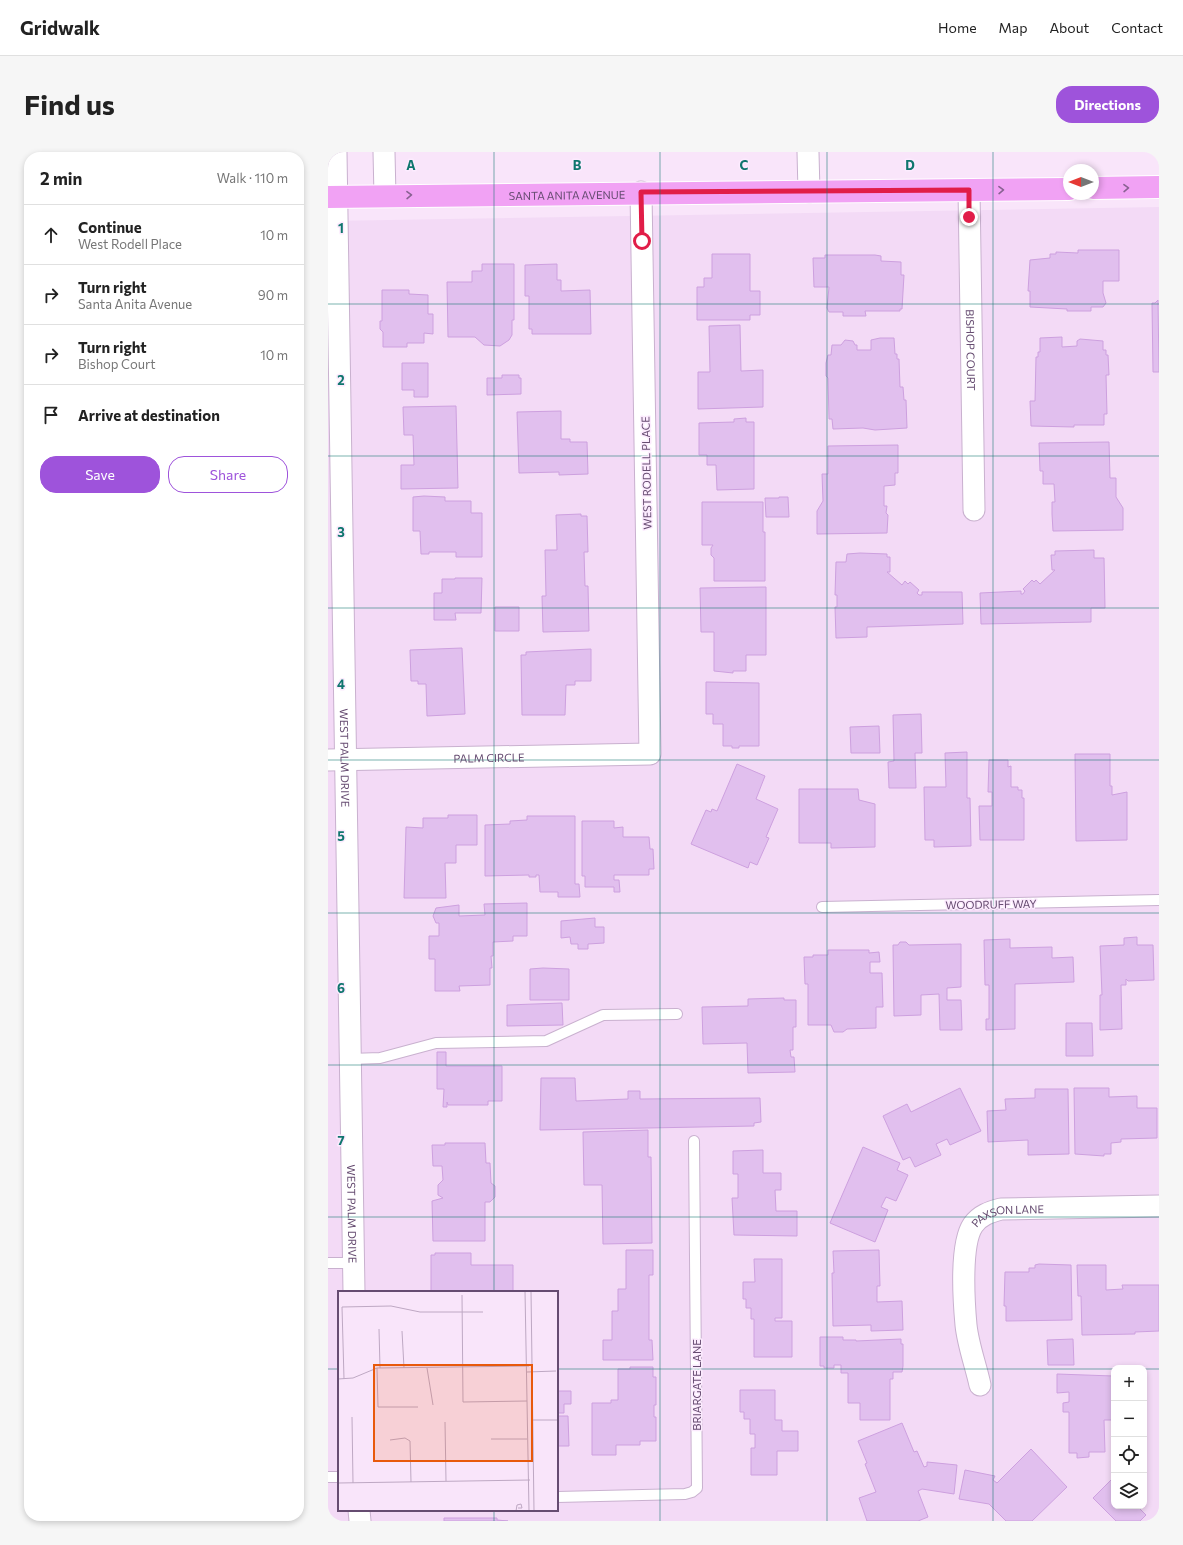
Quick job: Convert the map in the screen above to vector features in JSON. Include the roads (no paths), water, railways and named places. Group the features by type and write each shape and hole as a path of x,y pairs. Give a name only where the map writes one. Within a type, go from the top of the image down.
{"main road":[{"path":"1099,188 1159,187"},
{"name":"SANTA ANITA AVENUE","path":"332,197 641,192 1063,189"}],"street":[{"name":"WEST PALM DRIVE","path":"336,152 332,197 337,760 350,1059 354,1291"},
{"path":"384,152 385,196"},
{"path":"808,152 809,192"},
{"name":"BISHOP COURT","path":"969,190 974,510"},
{"name":"WEST RODELL PLACE","path":"641,192 650,754"},
{"name":"PALM CIRCLE","path":"337,760 650,754"},
{"name":"PAXSON LANE","path":"980,1385 966,1326 964,1258 967,1238 973,1225 985,1214 1001,1209 1159,1206"},
{"path":"359,1511 360,1521"}],"lane":[{"name":"WOODRUFF WAY","path":"822,907 1159,900"},
{"path":"350,1059 380,1058 436,1043 546,1041 603,1015 677,1014"},
{"name":"BRIARGATE LANE","path":"558,1497 685,1494 692,1492 697,1488 694,1141"},
{"path":"328,1263 353,1263"},
{"path":"328,1477 338,1476"}]}
